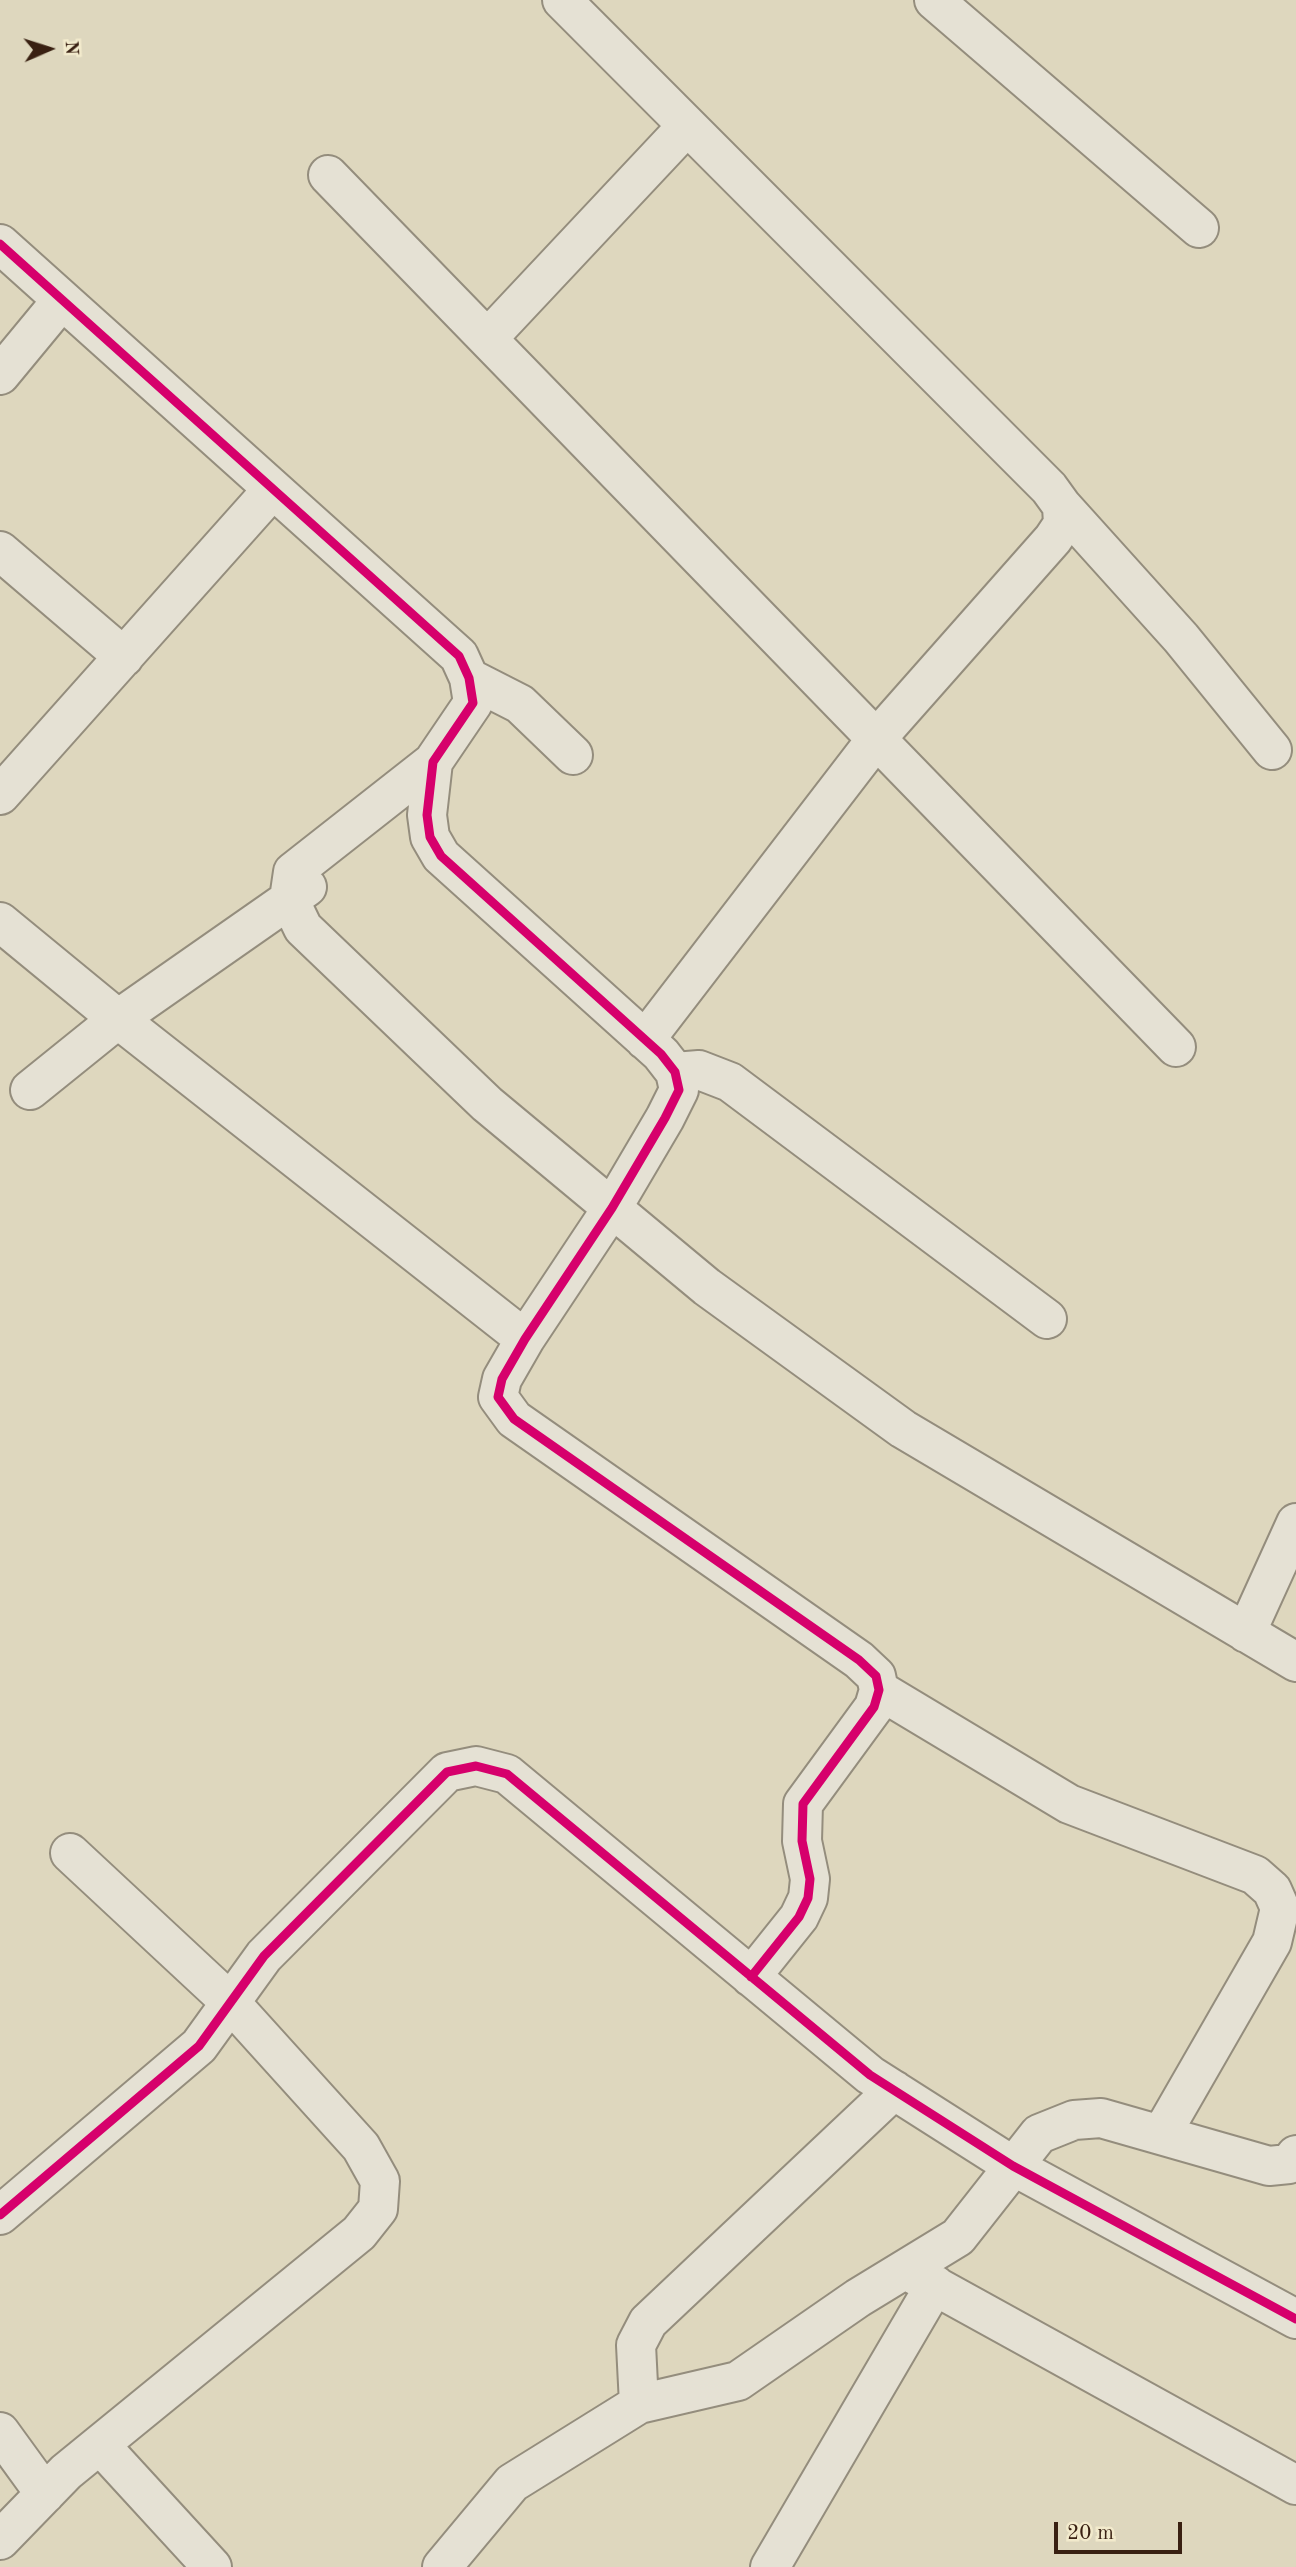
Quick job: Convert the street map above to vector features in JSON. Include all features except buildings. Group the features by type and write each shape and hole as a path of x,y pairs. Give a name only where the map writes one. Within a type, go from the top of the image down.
{"street":[{"path":"562,0 1049,488 1062,506 1181,638 1272,750"},
{"path":"934,0 1199,228"},
{"path":"488,338 687,125"},
{"path":"328,175 1176,1047"},
{"path":"0,244 459,656 469,678 473,703 433,762 293,872 303,928 486,1104 707,1287 903,1429 1296,1662"},
{"path":"0,375 62,300"},
{"path":"0,795 273,489"},
{"path":"645,1040 877,738 1053,539 1063,524 1062,506"},
{"path":"0,551 124,657"},
{"path":"469,678 520,704 573,755"},
{"path":"433,762 427,815 430,837 441,856 661,1054 675,1072 679,1090 612,1208 525,1339 502,1379 498,1397 514,1419 859,1660 876,1676 879,1690 874,1707 803,1804 802,1841 810,1878 808,1898 799,1917 751,1977"},
{"path":"30,1090 118,1019 298,893"},
{"path":"0,922 118,1019 525,1339"},
{"path":"675,1072 699,1070 730,1082 1047,1319"},
{"path":"1245,1633 1296,1523"},
{"path":"879,1690 1069,1804 1255,1875 1272,1890 1280,1908 1272,1942 1161,2136"},
{"path":"0,2215 199,2046 264,1956 447,1772 476,1766 507,1774 870,2075 1013,2166 1296,2319"},
{"path":"0,2540 66,2472 359,2233 378,2209 380,2181 361,2147 229,2001 70,1853"},
{"path":"639,2404 636,2345 648,2322 894,2090"},
{"path":"770,2567 921,2277 958,2237 1039,2134 1074,2120 1101,2118 1269,2166 1289,2164 1296,2155"},
{"path":"442,2567 512,2483 639,2404 738,2381 858,2298 921,2277 1296,2485"},
{"path":"0,2432 45,2494"},
{"path":"101,2446 212,2567"}],"cycle path":[{"path":"0,244 459,656 469,678 473,703 433,762 427,815 430,837 441,856 661,1054 675,1072 679,1090 665,1118 612,1208 525,1339 502,1379 498,1397 514,1419 859,1660 876,1676 879,1690 874,1707 803,1804 802,1841 810,1879 808,1898 799,1917 751,1977"},
{"path":"0,2215 199,2046 264,1956 447,1772 476,1766 507,1774 870,2075 1013,2166 1296,2319"}]}
